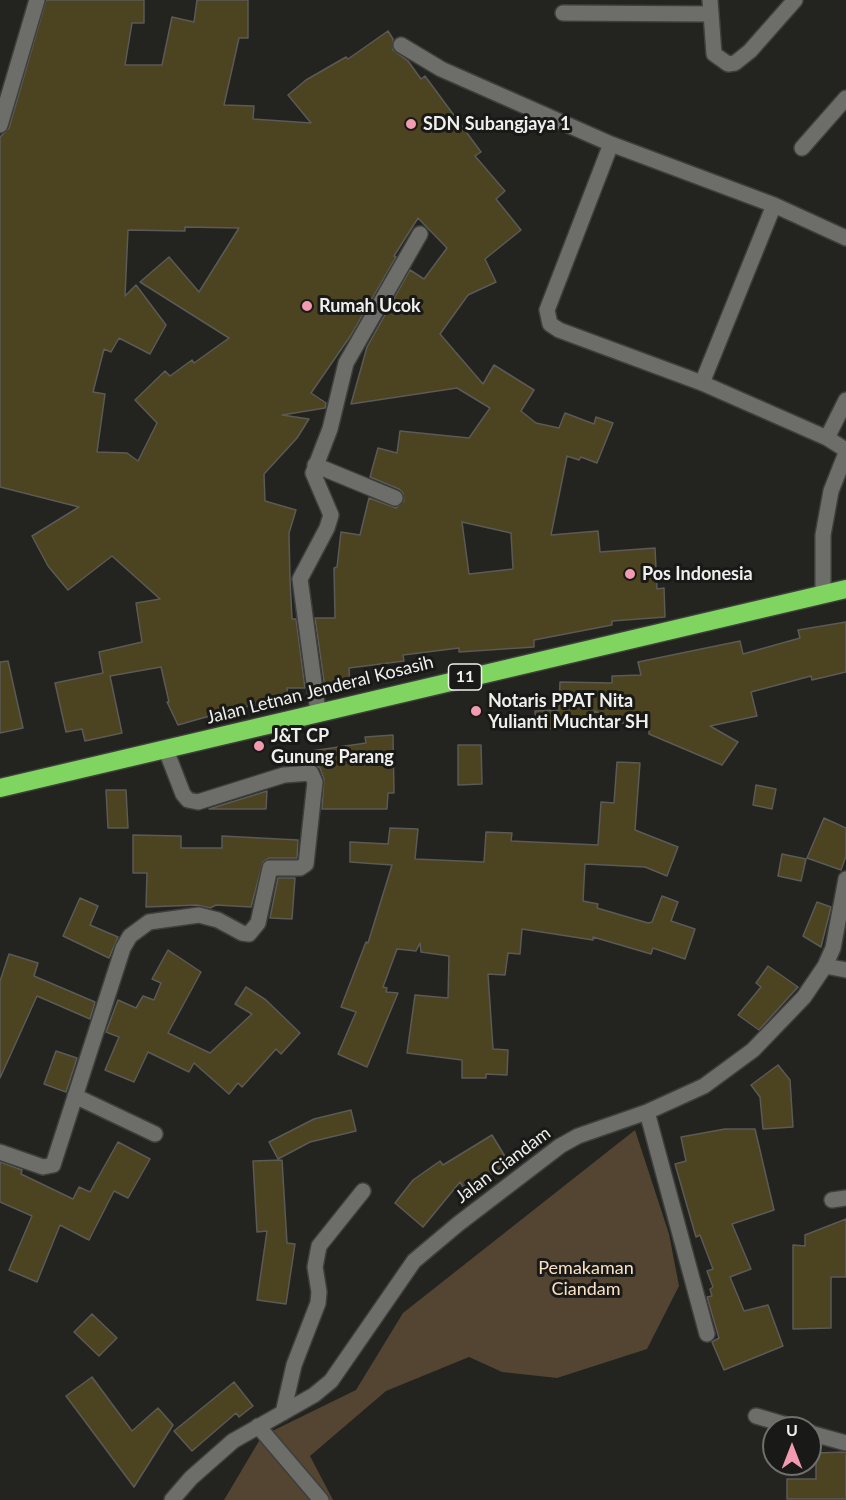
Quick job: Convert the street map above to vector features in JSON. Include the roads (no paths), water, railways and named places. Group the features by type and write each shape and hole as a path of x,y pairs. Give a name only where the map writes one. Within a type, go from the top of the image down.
{"highway":[{"name":"Jalan Letnan Jenderal Kosasih","path":"0,788 846,589"}],"street":[{"path":"0,125 37,0"},
{"path":"563,13 710,7 714,54 728,64 735,63 750,51 795,0"},
{"path":"401,45 441,69 611,144 774,205 846,238"},
{"path":"801,148 846,98"},
{"path":"611,144 547,310 547,317 559,330 702,383 827,438 846,451 831,491 823,535 823,595"},
{"path":"702,383 774,205"},
{"path":"318,712 300,587 303,572 327,528 331,515 314,479 315,465 330,429 346,363 420,234"},
{"path":"827,438 846,400"},
{"path":"315,465 395,498"},
{"path":"0,1152 50,1167 123,948 130,936 148,922 199,915 218,920 242,933 249,934 258,923 270,868 300,868 306,864 315,782 310,773 284,775 198,802 188,800 183,794 166,750"},
{"name":"Jalan Ciandam","path":"172,1500 211,1458 233,1441 314,1395 331,1381 414,1262 431,1245 560,1146 578,1136 647,1112 704,1086 735,1066 804,996 825,966 833,948 846,879"},
{"path":"825,966 846,970"},
{"path":"75,1096 155,1134"},
{"path":"647,1112 707,1334"},
{"path":"283,1413 294,1365 318,1303 319,1292 315,1267 319,1246 363,1191"},
{"path":"756,1416 762,1418"},
{"path":"258,1426 321,1500"},
{"path":"822,1436 846,1443"}],"place":[{"name":"SDN Subangjaya 1","path":"411,124"},
{"name":"Rumah Ucok","path":"307,306"},
{"name":"Pos Indonesia","path":"630,574"},
{"name":"Notaris PPAT Nita Yulianti Muchtar SH","path":"476,711"},
{"name":"J&T CP Gunung Parang","path":"259,746"}],"park label":[{"name":"Pemakaman Ciandam","path":"586,1278"}]}
